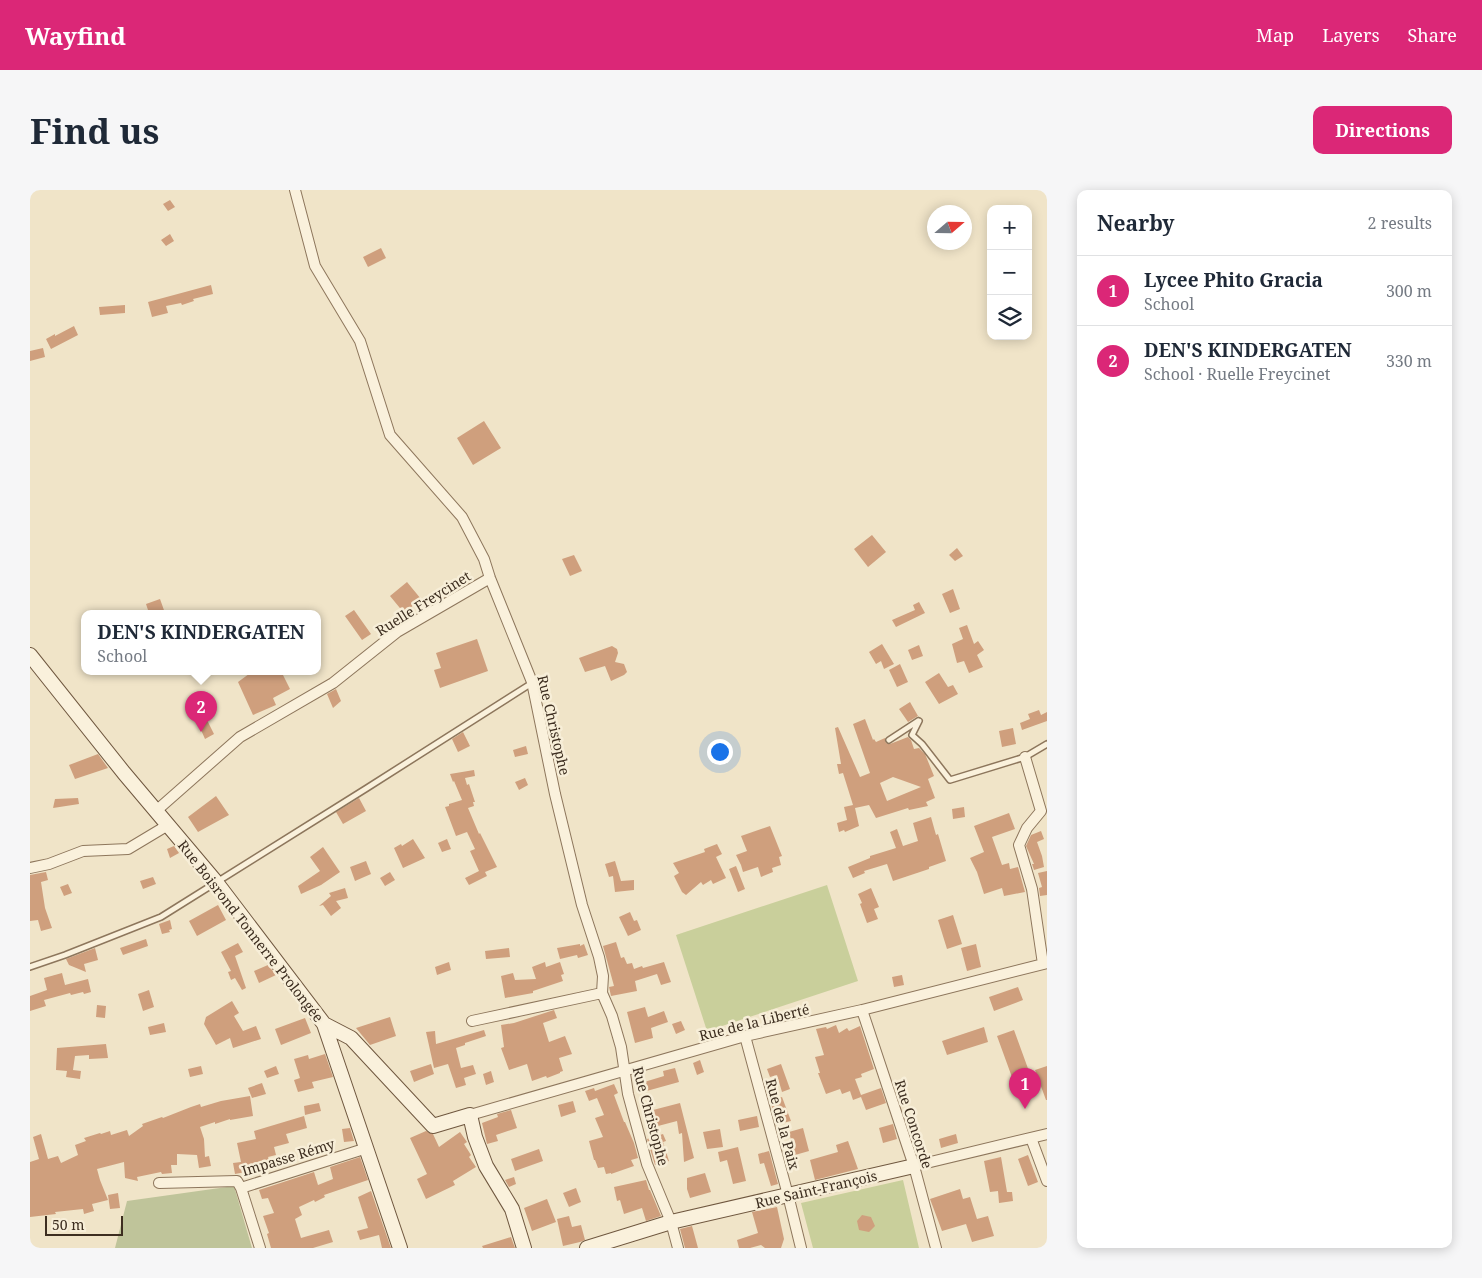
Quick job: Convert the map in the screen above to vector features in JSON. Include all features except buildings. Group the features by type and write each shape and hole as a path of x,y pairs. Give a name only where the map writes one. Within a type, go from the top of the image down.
{"street":[{"name":"Rue Christophe","path":"295,190 315,266 360,341 390,435 462,517 484,559 532,682 555,794 582,905 599,956 603,976 602,993 612,1016 621,1047 628,1094 647,1164 671,1222 678,1248"},
{"name":"Ruelle Freycinet","path":"156,811 240,737 333,683 397,632 490,578"},
{"name":"Rue Boisrond Tonnerre Prolongée","path":"30,655 124,773 216,882 324,1024 400,1248"},
{"path":"1025,757 1041,811 1027,828 1018,845 1032,889 1045,963"},
{"path":"30,868 49,864 83,851 128,849 168,824"},
{"name":"Rue de la Liberté","path":"470,1115 745,1036 862,1010 1045,963"},
{"path":"472,1021 602,993"},
{"name":"Rue Concorde","path":"862,1010 914,1166 936,1248"},
{"path":"324,1024 351,1038 432,1126 470,1115 475,1137 486,1166 512,1209 524,1248"},
{"name":"Rue de la Paix","path":"745,1036 801,1248"},
{"name":"Rue Saint-François","path":"587,1248 671,1222 1047,1134"},
{"path":"1031,1138 1047,1181"},
{"name":"Impasse Rémy","path":"159,1183 237,1181 241,1188 367,1148"},
{"path":"241,1188 260,1248"}],"lane":[{"path":"30,967 161,917 532,682"},
{"path":"889,740 919,721 912,735 922,744 950,780 1025,757 1047,744"}],"green space":[{"path":"827,885 858,981 707,1031 676,935"},
{"path":"903,1180 919,1248 813,1248 801,1203"},
{"path":"234,1186 252,1248 115,1248 127,1201"}],"place":[{"name":"DEN'S KINDERGATEN","path":"201,732"},
{"name":"Lycee Phito Gracia","path":"1025,1109"}]}
